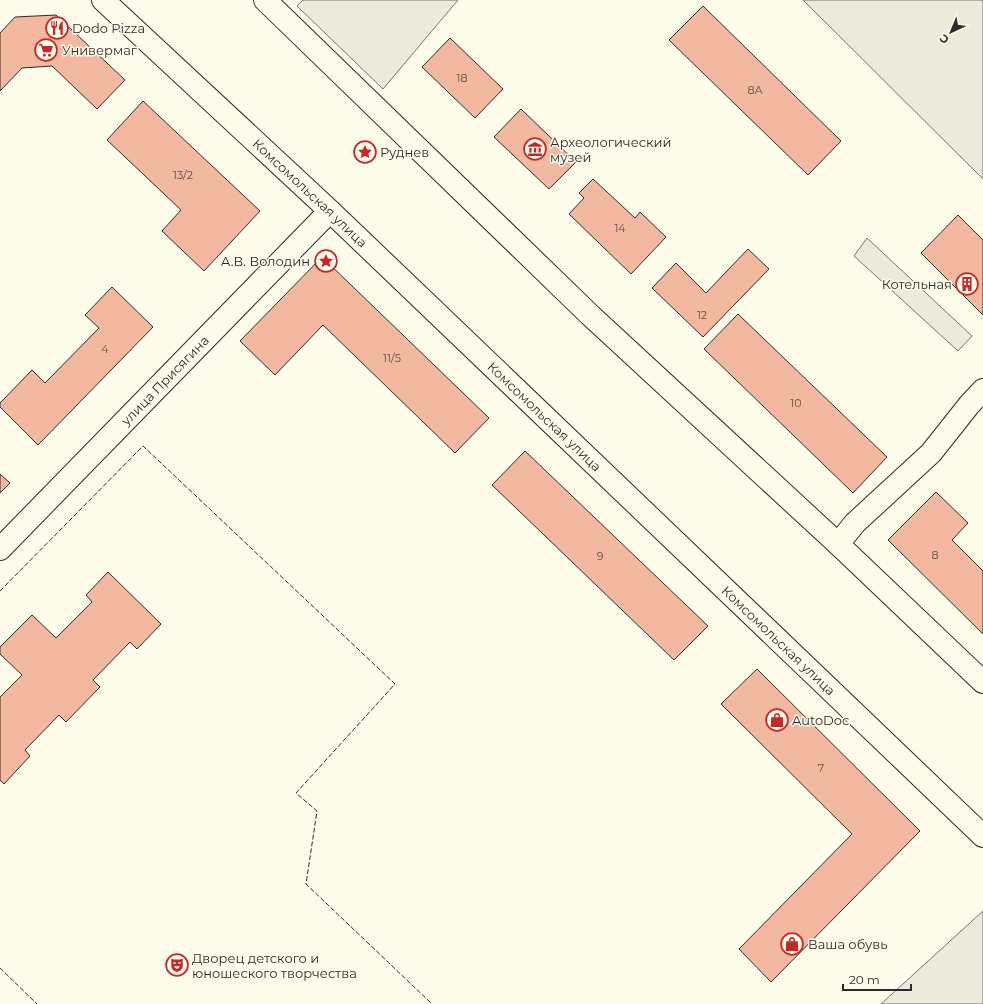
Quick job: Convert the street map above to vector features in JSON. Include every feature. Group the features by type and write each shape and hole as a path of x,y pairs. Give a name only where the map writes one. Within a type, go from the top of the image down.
{"main road":[{"name":"Комсомольская улица","path":"103,0 330,211 982,834"},
{"path":"265,0 590,315 838,544 983,682"},
{"name":"улица Присягина","path":"0,549 330,211"},
{"path":"838,544 855,523 931,453 969,405 983,390"}],"shaded area":[{"path":"303,0 458,0 383,89 297,6"},
{"path":"803,0 983,0 983,179"},
{"path":"867,238 972,336 958,351 854,256"},
{"path":"983,911 983,1004 881,1004"}],"building":[{"path":"703,6 841,141 808,175 669,40"},
{"name":"Универмаг","path":"56,15 125,80 97,109 52,66 22,68 0,91 0,33 15,17"},
{"path":"450,38 503,89 475,118 422,67"},
{"path":"143,101 260,211 204,271 162,231 181,210 107,140"},
{"name":"Археологический музей","path":"521,109 576,162 549,189 494,137"},
{"path":"593,179 635,218 640,212 666,237 631,274 569,214 584,198 579,193"},
{"name":"Котельная","path":"958,215 983,240 983,315 921,253"},
{"path":"748,249 769,269 703,337 652,288 676,263 706,293"},
{"path":"322,257 489,418 455,453 323,325 275,375 240,341"},
{"path":"112,287 153,327 38,445 0,407 0,403 32,370 45,383 99,328 85,315"},
{"path":"738,314 887,457 853,493 704,349"},
{"path":"525,451 708,626 674,660 492,485"},
{"path":"0,474 10,483 0,493"},
{"path":"936,492 968,523 952,540 983,571 983,634 888,540"},
{"path":"108,572 161,624 137,649 130,642 93,680 100,687 66,722 59,715 25,750 30,756 4,784 0,780 0,697 22,675 0,654 0,647 32,615 56,638 92,602 86,595"},
{"path":"757,669 920,831 771,982 739,949 852,834 721,704"}],"fence":[{"path":"0,591 143,446 395,684 296,793 317,811 306,884 432,1004"},
{"path":"0,968 37,1004"}],"place":[{"name":"Dodo Pizza","path":"57,28"},
{"name":"Универмаг","path":"46,50"},
{"name":"Археологический музей","path":"535,149"},
{"name":"Руднев","path":"365,152"},
{"name":"А.В. Володин","path":"326,261"},
{"name":"Котельная","path":"967,284"},
{"name":"AutoDoc","path":"777,720"},
{"name":"Ваша обувь","path":"792,944"},
{"name":"Дворец детского и юношеского творчества","path":"177,965"}]}
